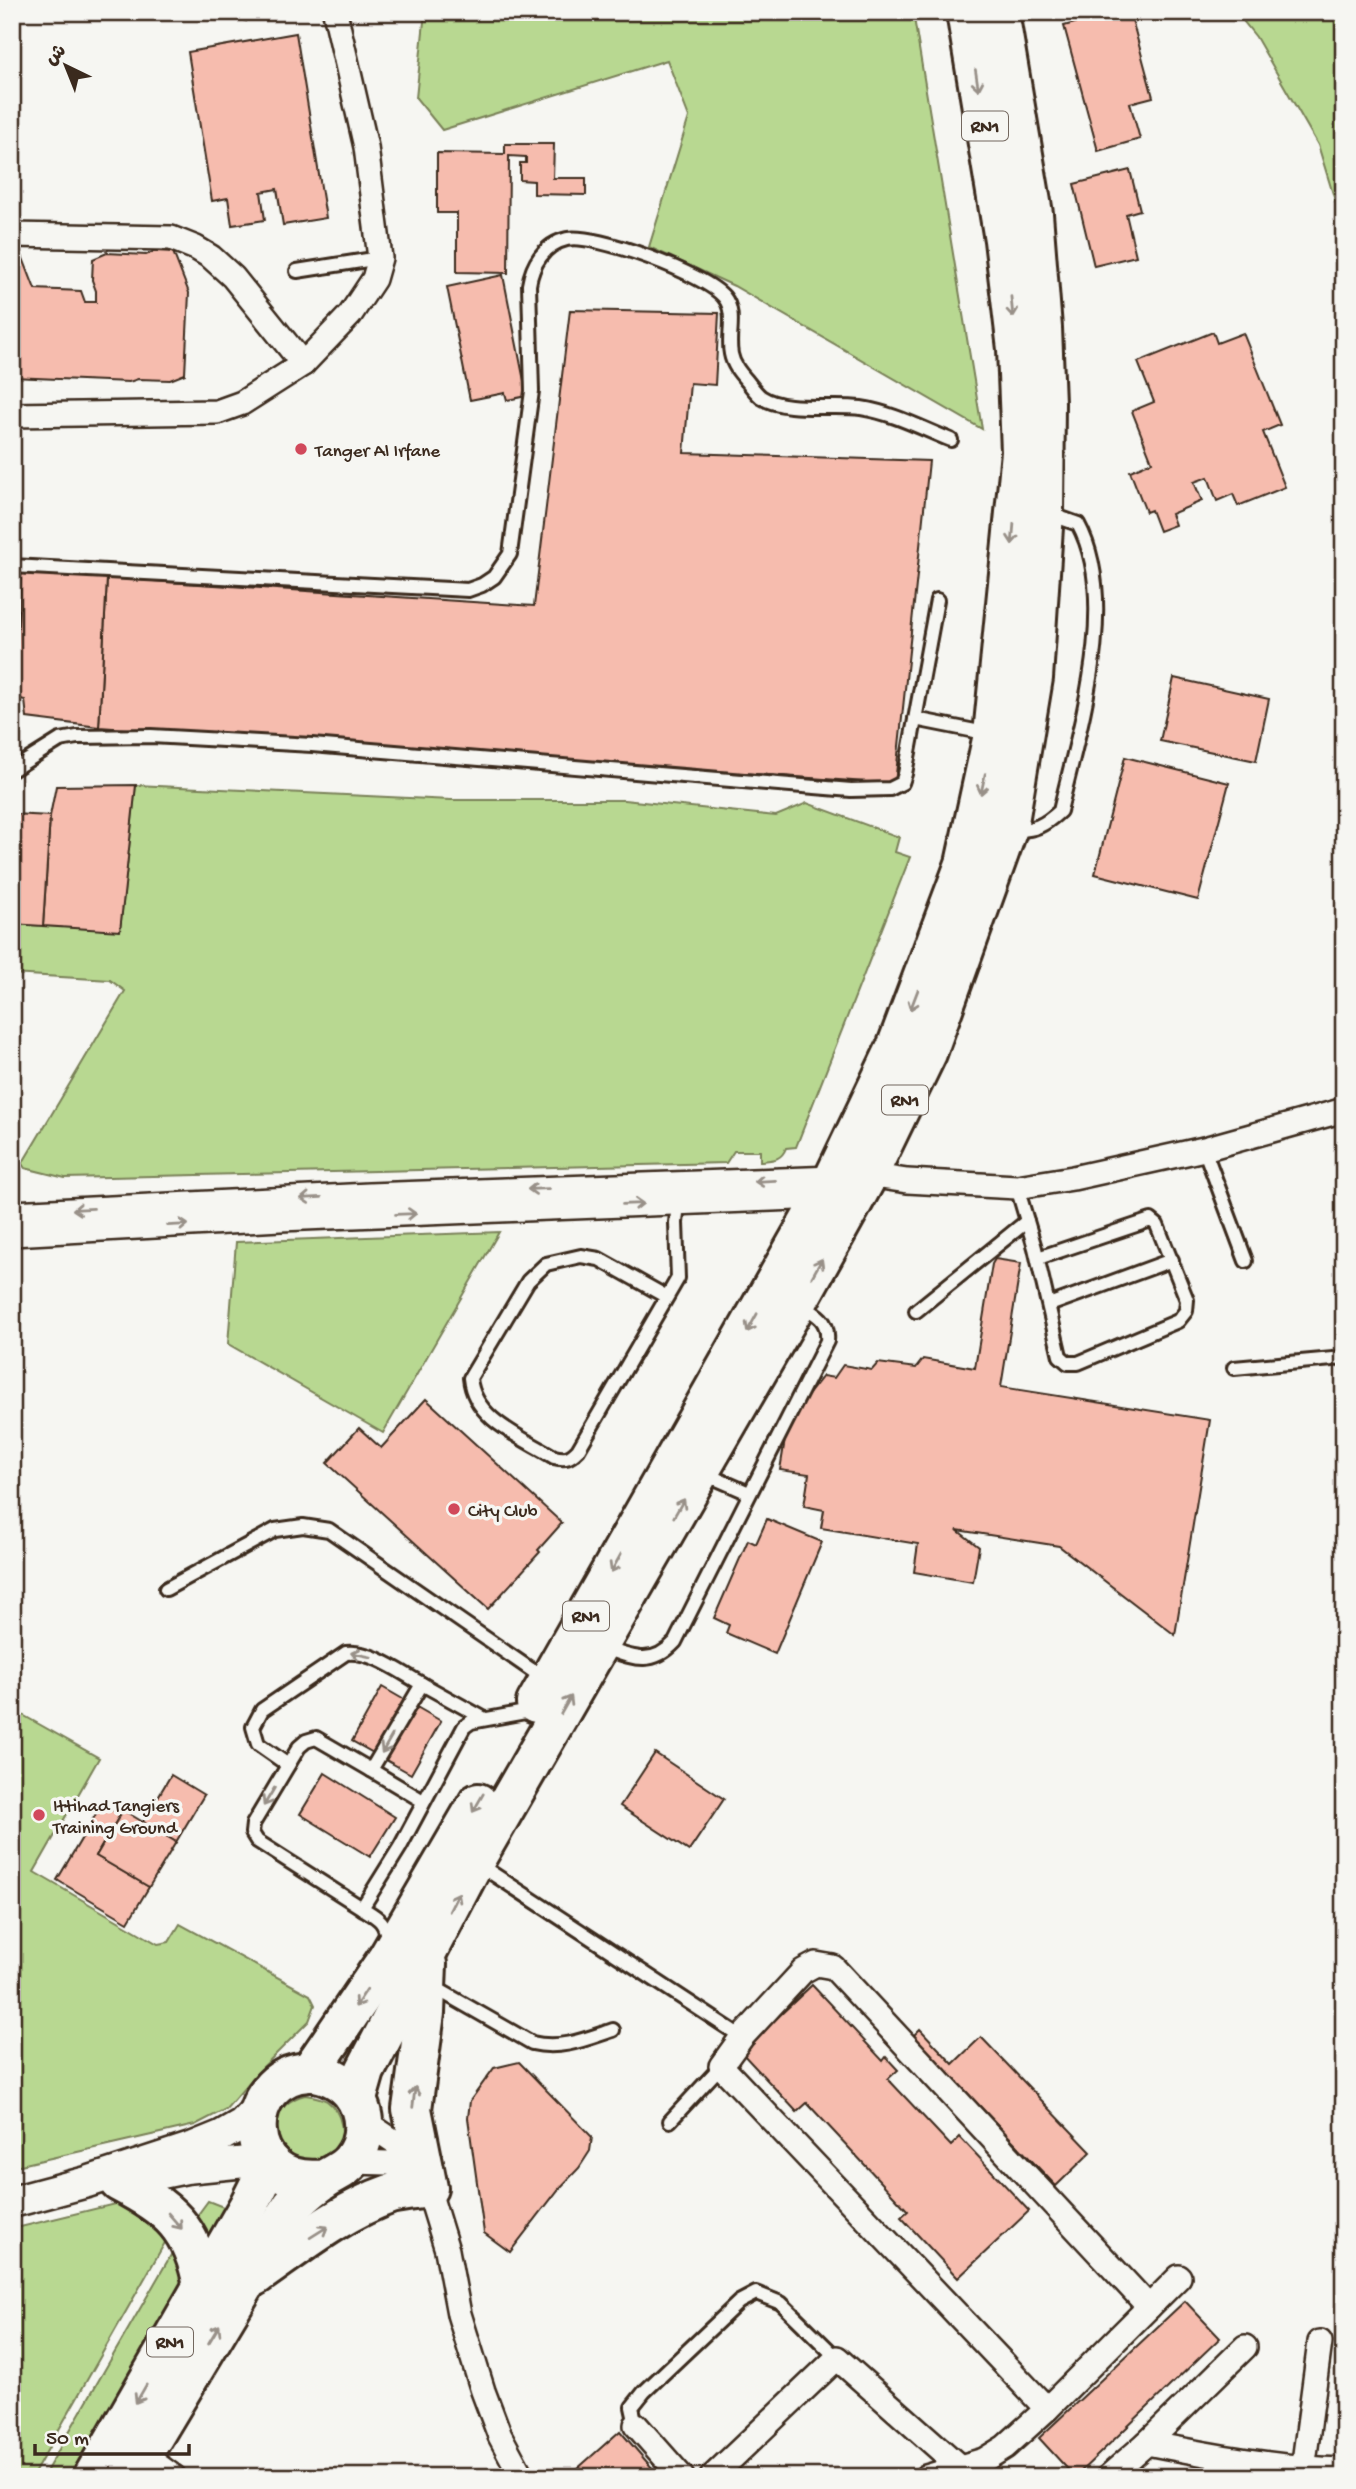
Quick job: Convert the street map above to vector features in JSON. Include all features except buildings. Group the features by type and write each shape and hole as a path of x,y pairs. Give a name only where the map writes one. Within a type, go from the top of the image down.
{"highway":[{"name":"RN1","path":"135,2465 292,2206 359,2150 363,2136 360,2110 365,2071 427,1967 474,1862 797,1303 965,864 993,735 1020,466 1017,349 1004,240 966,12"},
{"name":"RN1","path":"310,2072 387,1959 841,1183 927,1054 1007,828 1033,678 1044,512 1045,403 1033,214 999,12"},
{"path":"243,2285 307,2239 420,2178 412,2109 425,2013 427,1967"},
{"path":"337,2170 309,2181 282,2173 269,2162 257,2140 256,2128 261,2104 270,2091 283,2080 310,2072 331,2077 346,2086 360,2110"},
{"name":"RN1","path":"93,2477 203,2286 269,2162"},
{"path":"103,2182 143,2194 174,2219 191,2247 203,2286"}],"street":[{"path":"12,415 217,412 242,403 303,364 350,315 374,279 380,258 366,147 335,12"},
{"path":"12,236 171,238 196,248 211,257 233,277 303,364"},
{"path":"14,1215 369,1195 907,1181 1017,1187 1073,1178 1204,1149 1344,1110"},
{"path":"14,1215 294,1219 678,1202 841,1183"},
{"path":"1047,2409 721,2066 742,2037 803,1971 816,1964 833,1967 1149,2307"},
{"path":"103,2182 221,2136 242,2124 261,2104"},
{"path":"360,2110 395,2142 420,2178 447,2250 459,2314 483,2390 500,2436 522,2477"},
{"path":"12,2202 103,2182 187,2168 269,2162"},
{"path":"337,2170 388,2162 420,2178"},
{"path":"926,2477 966,2472 1005,2447 1047,2409 1179,2277"},
{"path":"1303,2473 1320,2342"},
{"path":"1108,2477 1147,2443 1245,2347"},
{"path":"712,2477 837,2358 966,2472"},
{"path":"636,2425 682,2477"},
{"path":"1147,2443 1229,2469 1303,2473 1344,2470"},
{"path":"135,2465 174,2477"}],"lane":[{"path":"12,566 468,590 482,585 494,577 510,554 532,391 528,285 531,272 550,247 564,239 579,237 648,256 712,286 723,296 730,308 730,354 734,365 759,396 775,404 859,408 896,416 951,440"},
{"path":"297,271 380,258"},
{"path":"1007,828 1024,831 1038,828 1060,811 1091,677 1096,577 1086,539 1077,524 1044,512"},
{"path":"12,770 60,740 77,737 151,736 312,745 851,790 890,789 902,783 905,774 937,600"},
{"path":"915,719 993,735"},
{"path":"1204,1149 1246,1261"},
{"path":"1017,1187 1038,1258 1060,1356 1068,1363 1078,1363 1178,1321 1186,1311 1187,1300 1172,1260 1157,1225 1151,1220 1038,1258"},
{"path":"667,1297 598,1259 581,1256 546,1264 528,1280 470,1378 478,1406 489,1416 554,1457 571,1458 579,1450 678,1278 678,1202"},
{"path":"916,1311 1027,1221"},
{"path":"1049,1305 1172,1260"},
{"path":"600,1647 640,1659 656,1657 667,1651 675,1642 827,1341 828,1333 822,1318 797,1303"},
{"path":"1234,1368 1344,1358"},
{"path":"700,1472 749,1493"},
{"path":"166,1589 275,1530 303,1525 329,1530 540,1697"},
{"path":"288,1765 258,1744 253,1727 262,1710 346,1653 355,1652 370,1657 485,1718"},
{"path":"371,1770 422,1684"},
{"path":"362,1908 400,1847 464,1727 540,1697"},
{"path":"387,1959 387,1929 381,1920 257,1841 252,1833 253,1824 299,1747 316,1738 423,1801"},
{"path":"474,1862 742,2037"},
{"path":"427,1967 533,2043 549,2047 613,2030"},
{"path":"670,2121 721,2066"},
{"path":"636,2425 632,2407 644,2392 739,2302 756,2294 781,2303 837,2358"}],"green space":[{"path":"425,12 913,12 982,429 734,286 649,247 689,117 667,60 442,130 416,98"},
{"path":"1236,12 1344,12 1344,230 1318,145 1256,37"},
{"path":"136,785 451,800 624,800 776,816 807,803 899,837 895,852 910,857 796,1147 786,1148 776,1159 760,1161 760,1151 734,1151 726,1163 65,1178 25,1168 22,1164 125,991 110,980 12,974 12,924 120,930"},
{"path":"499,1232 383,1433 228,1344 236,1242"},
{"path":"12,1709 99,1758 34,1872 158,1944 169,1942 180,1924 310,1995 315,2005 309,2021 226,2109 195,2125 12,2167"},
{"path":"305,2095 327,2101 340,2118 342,2126 341,2140 335,2153 315,2165 283,2156 272,2124 285,2106"},
{"path":"127,2201 167,2239 32,2477 12,2477 12,2229"},
{"path":"208,2201 226,2208 202,2253 188,2228"},
{"path":"175,2248 189,2272 80,2477 43,2477"}],"place":[{"name":"Tanger Al Irfane","path":"301,449"},
{"name":"City Club","path":"454,1509"},
{"name":"Ittihad Tangiers Training Ground","path":"39,1815"}]}
